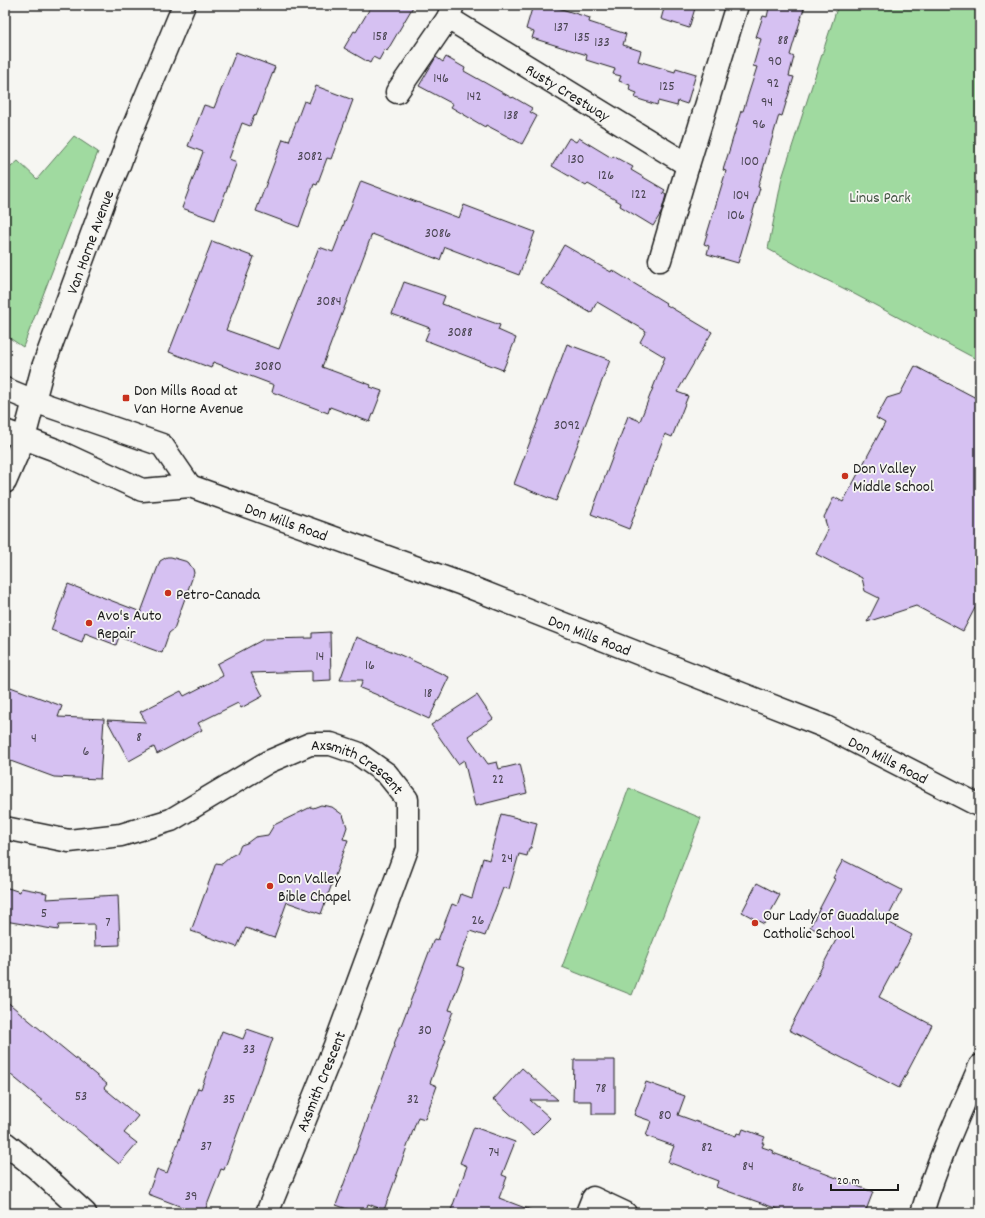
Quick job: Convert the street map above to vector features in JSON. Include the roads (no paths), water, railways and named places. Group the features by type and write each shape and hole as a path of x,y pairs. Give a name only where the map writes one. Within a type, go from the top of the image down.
{"street":[{"name":"Van Horne Avenue","path":"5,482 15,434 34,401 43,367 107,193 184,5"},
{"path":"660,260 737,5"},
{"name":"Rusty Crestway","path":"397,92 451,12 688,165"},
{"path":"5,389 34,401 162,445 190,486"},
{"name":"Don Mills Road","path":"15,434 53,449 142,490 190,486 462,584 826,727 980,806"},
{"name":"Axsmith Crescent","path":"5,828 69,841 121,835 171,820 268,762 310,744 331,744 357,753 387,774 407,799 407,849 334,1048 266,1213"},
{"path":"922,1213 950,1135 980,1066"},
{"path":"5,1143 36,1168 85,1213"},
{"path":"587,1213 593,1198 625,1213"}],"place":[{"name":"Don Mills Road at Van Horne Avenue","path":"126,398"},
{"name":"Don Valley Middle School","path":"845,476"},
{"name":"Petro-Canada","path":"168,593"},
{"name":"Avo's Auto Repair","path":"89,623"},
{"name":"Don Valley Bible Chapel","path":"270,886"},
{"name":"Our Lady of Guadalupe Catholic School","path":"755,923"}],"park label":[{"name":"Linus Park","path":"880,196"}]}
